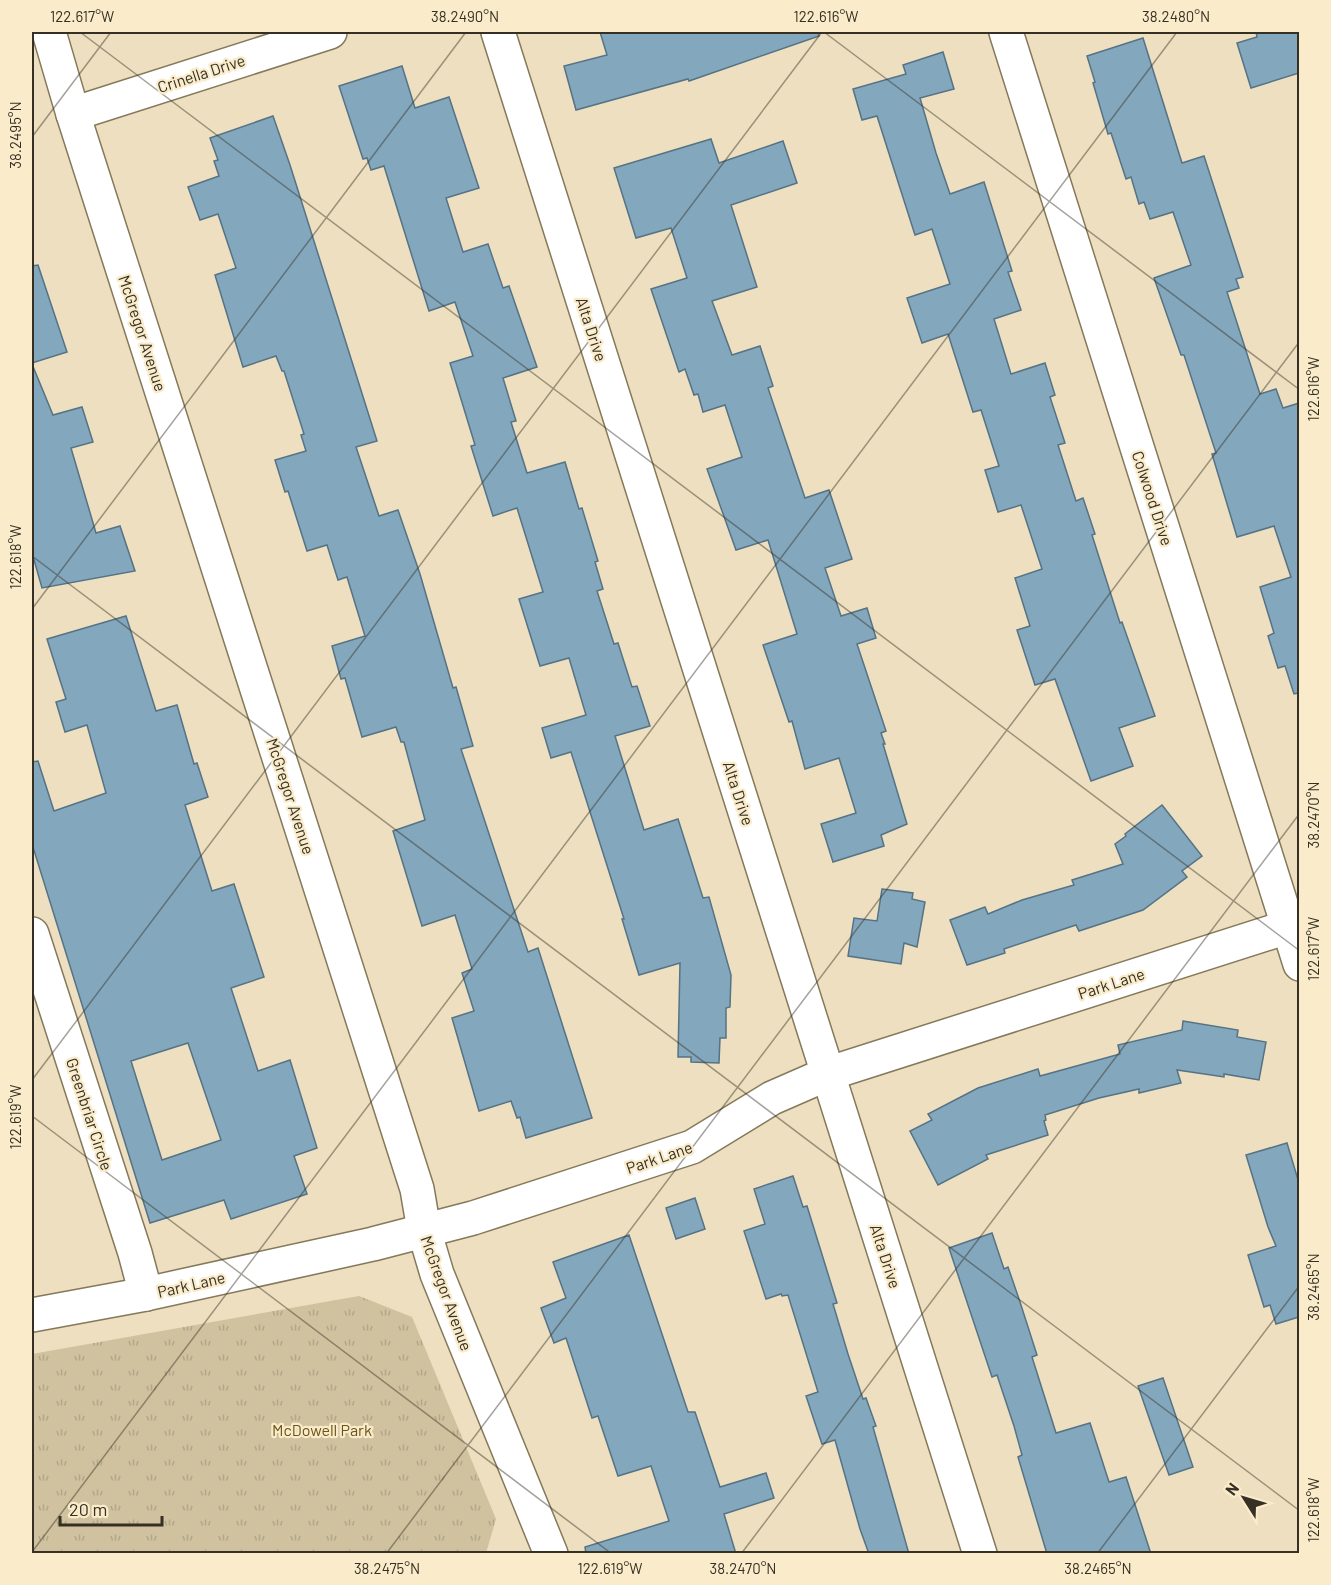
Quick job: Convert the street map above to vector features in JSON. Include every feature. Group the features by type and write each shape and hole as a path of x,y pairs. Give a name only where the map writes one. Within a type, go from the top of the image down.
{"street":[{"name":"McGregor Avenue","path":"49,32 73,114 417,1190 424,1230 437,1274 551,1554"},
{"name":"Crinella Drive","path":"73,114 330,32"},
{"name":"Alta Drive","path":"498,32 980,1554"},
{"name":"Colwood Drive","path":"1006,32 1294,925 1299,964"},
{"name":"Park Lane","path":"32,1315 146,1294 373,1244 473,1218 692,1147 772,1098 827,1074 1294,925"},
{"name":"Greenbriar Circle","path":"32,934 135,1253 146,1294"}],"green space":[{"name":"McDowell Park","path":"359,1296 412,1317 496,1519 486,1553 32,1553 32,1354"}],"building":[{"path":"600,32 818,32 819,36 689,81 688,79 576,110 564,66 607,55"},
{"path":"1256,32 1299,32 1299,73 1251,88 1237,43 1257,37"},
{"path":"1143,38 1182,163 1204,156 1243,277 1236,279 1239,288 1227,292 1260,394 1276,389 1283,408 1299,403 1299,693 1294,694 1285,666 1278,668 1268,636 1274,633 1260,587 1291,577 1274,526 1237,537 1212,454 1216,453 1184,355 1181,355 1154,278 1191,265 1173,212 1150,219 1144,202 1139,204 1131,177 1126,179 1111,133 1108,134 1093,83 1095,82 1087,56"},
{"path":"943,52 954,89 920,98 936,153 950,194 984,182 1012,271 1008,272 1021,310 994,319 1011,374 1045,363 1055,395 1050,397 1065,443 1058,445 1076,501 1083,498 1095,534 1092,535 1120,623 1122,622 1155,716 1119,728 1133,766 1091,781 1055,679 1035,685 1017,630 1030,626 1015,578 1042,569 1021,505 998,512 985,470 999,466 981,410 973,412 948,334 922,343 907,298 950,284 932,229 915,235 877,116 862,120 853,89 906,74 903,65"},
{"path":"402,66 415,108 449,97 479,188 446,198 463,252 488,244 503,288 509,286 537,367 503,378 516,421 511,422 527,473 565,462 579,509 582,508 598,561 595,562 603,589 597,591 614,644 618,643 632,687 637,686 650,726 615,736 644,830 678,819 703,898 709,897 731,975 730,1007 726,1008 726,1038 720,1038 719,1063 691,1062 691,1057 678,1057 680,963 639,975 622,919 624,919 571,752 551,758 542,728 586,715 569,658 540,666 519,599 543,592 517,508 493,516 471,446 475,445 450,363 473,356 455,302 429,311 384,166 371,170 367,158 363,159 339,86"},
{"path":"273,116 377,441 356,447 379,516 398,510 473,746 461,749 528,952 538,948 592,1118 526,1138 520,1117 517,1118 511,1101 479,1111 452,1018 474,1011 462,973 472,969 455,915 422,926 393,831 425,820 404,742 401,742 396,727 362,737 345,678 341,679 332,646 365,636 347,577 338,580 327,545 307,551 288,491 285,492 275,460 306,451 301,435 304,434 284,371 276,356 243,367 215,275 236,268 218,214 200,220 188,187 219,176 214,161 218,160 210,138"},
{"path":"711,139 719,163 783,141 797,183 731,205 757,287 712,301 732,355 760,346 773,386 768,388 805,498 829,490 852,559 825,568 841,616 867,608 876,638 857,644 886,731 881,733 885,744 883,744 907,824 881,835 884,846 833,862 821,824 856,813 839,758 805,769 792,721 789,722 763,645 797,634 768,540 736,550 707,469 742,457 725,405 703,412 698,394 694,395 685,369 679,372 651,289 687,278 671,228 636,238 614,168"},
{"path":"38,265 67,352 32,363 32,266"},
{"path":"32,364 53,415 82,407 93,442 71,448 96,533 120,526 135,571 42,588 32,553"},
{"path":"126,616 156,711 177,705 194,764 197,763 208,797 185,805 212,891 234,884 264,977 231,988 258,1071 290,1060 317,1148 294,1156 307,1194 231,1219 224,1200 150,1223 32,844 32,762 38,761 54,811 106,793 87,725 65,732 56,702 66,699 47,639","holes":["188,1043 221,1140 162,1160 131,1061"]},
{"path":"1162,805 1202,856 1182,871 1187,877 1143,910 1079,931 1076,925 1004,949 1005,953 967,965 950,920 985,907 988,914 1022,900 1074,885 1072,880 1123,864 1115,844"},
{"path":"882,889 913,893 912,899 925,902 917,947 904,943 901,964 848,956 854,918 877,921"},
{"path":"1183,1021 1238,1030 1237,1037 1266,1042 1259,1080 1177,1070 1181,1083 1139,1093 1139,1089 1099,1098 1045,1115 1046,1120 1044,1121 1048,1135 986,1155 988,1159 938,1185 910,1131 932,1120 928,1114 978,1088 1038,1069 1040,1076 1120,1054 1118,1045 1182,1030"},
{"path":"1287,1143 1299,1183 1299,1317 1276,1324 1270,1305 1264,1307 1248,1255 1276,1246 1246,1155"},
{"path":"793,1176 803,1207 807,1206 837,1303 833,1304 848,1354 863,1399 866,1398 876,1426 873,1427 909,1554 869,1554 835,1440 822,1444 806,1396 818,1392 788,1295 782,1296 781,1294 766,1299 744,1231 765,1224 754,1189"},
{"path":"695,1198 705,1229 676,1239 666,1208"},
{"path":"992,1233 1004,1269 1008,1267 1037,1355 1032,1357 1056,1433 1090,1423 1109,1482 1126,1477 1151,1554 1047,1554 1018,1457 1022,1455 1014,1426 997,1375 992,1377 949,1248"},
{"path":"629,1235 688,1412 695,1412 720,1487 766,1473 774,1498 724,1514 736,1554 586,1554 585,1547 669,1521 651,1466 618,1476 598,1416 592,1418 566,1338 554,1343 541,1308 566,1298 553,1262"},
{"path":"1163,1378 1193,1467 1169,1475 1138,1386"}]}
